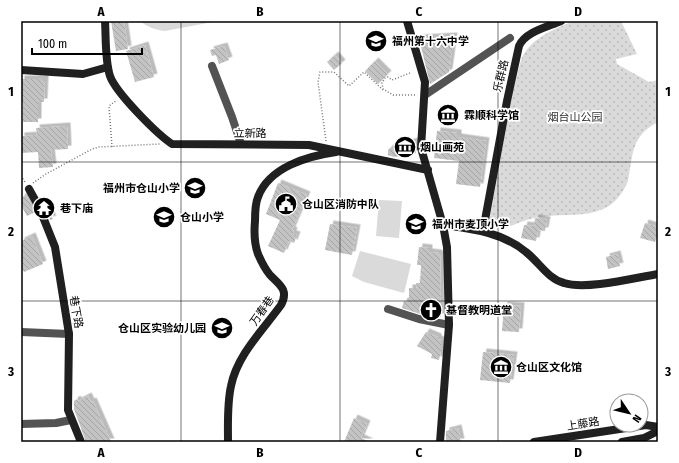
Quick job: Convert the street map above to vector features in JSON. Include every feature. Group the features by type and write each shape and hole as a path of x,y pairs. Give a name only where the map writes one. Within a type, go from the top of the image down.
{"street":[{"path":"105,21 108,67 111,78 123,96 158,133 172,144"},
{"path":"407,21 423,76 425,95 421,143 443,225 447,247 449,325 440,442"},
{"name":"乐群路","path":"484,231 506,101 519,46 522,40 528,35 561,21"},
{"path":"425,95 510,38"},
{"path":"212,66 241,144"},
{"path":"21,70 83,74 108,67"},
{"name":"立新路","path":"172,144 300,144 327,148 428,170"},
{"name":"万春巷","path":"228,442 229,395 236,370 247,351 281,305 285,295 280,284 266,270 257,252 254,235 255,212 258,197 268,180 283,169 306,159 341,151"},
{"name":"巷下路","path":"29,189 55,247 69,334 68,410 81,442"},
{"path":"443,225 484,231 499,236 515,244 537,261 552,277 563,283 576,285 602,284 658,274"},
{"path":"388,309 419,319 449,325"},
{"path":"21,332 69,334"},
{"path":"21,424 56,423 71,420"},
{"name":"上藤路","path":"534,442 646,425 658,427"},
{"path":"622,442 644,438 658,431"}],"path":[{"path":"327,148 318,82 320,72 334,72 349,86 364,72 384,90 393,95 425,95"},
{"path":"384,90 382,86 385,78 388,77 392,80 410,73"},
{"path":"112,146 109,106 123,96"},
{"path":"29,189 33,183 46,174 85,152 99,147 172,144"}],"green space":[{"path":"140,21 218,21 165,31 152,28"},
{"name":"烟台山公园","path":"573,21 621,21 637,54 616,59 617,64 649,82 658,80 658,122 649,127 638,140 633,154 628,181 620,195 611,205 588,213 534,218 504,229 489,223 511,100 521,60 525,52 536,40 550,31"},
{"path":"379,200 402,201 399,238 376,236"},
{"path":"360,251 411,264 404,293 364,282 352,276"}],"building":[{"path":"111,21 124,21 128,49 116,51"},
{"path":"454,36 449,72 430,84 419,38"},
{"path":"145,45 154,77 135,82 126,51"},
{"path":"224,46 229,60 219,64 216,55 212,56 210,50"},
{"path":"335,55 342,63 334,70 327,62"},
{"path":"375,61 388,74 378,84 365,71"},
{"path":"21,79 45,79 44,102 38,102 38,122 23,122"},
{"path":"67,126 68,149 51,150 53,167 39,168 38,152 21,153 21,136 37,135 36,128"},
{"path":"437,131 458,133 458,137 486,141 480,187 456,184 459,161 434,158"},
{"path":"415,141 416,153 394,157 388,155 388,150 391,147"},
{"name":"仓山区消防中队","path":"278,183 307,195 292,230 294,231 293,234 297,235 294,243 289,241 284,253 268,246 280,220 266,214"},
{"path":"26,195 35,212 27,216 21,205 21,198"},
{"path":"45,204 53,219 50,220"},
{"path":"535,218 547,220 545,231 538,230 536,241 521,238 524,225 534,226"},
{"path":"645,223 658,227 655,242 640,238"},
{"path":"330,224 357,228 352,255 325,250"},
{"path":"32,236 43,264 24,272 21,266 21,241"},
{"path":"419,247 429,248 429,252 438,253 440,255 441,317 420,314 402,308 404,301 409,302 409,288 417,288 416,283 420,283 421,265 417,265"},
{"path":"617,254 620,266 608,269 606,257"},
{"path":"504,305 521,306 519,332 502,331"},
{"path":"426,332 438,337 438,339 441,340 439,360 431,358 432,354 417,346"},
{"path":"483,352 514,355 510,383 480,380"},
{"path":"88,396 91,402 93,401 111,442 86,442 74,409 74,401 77,399 78,401"},
{"path":"354,418 367,424 361,438 370,442 344,442"},
{"path":"458,428 461,442 446,442 446,431"}],"place":[{"name":"福州第十六中学","path":"376,41"},
{"name":"霖顺科学馆","path":"448,115"},
{"name":"烟山画苑","path":"405,147"},
{"name":"福州市仓山小学","path":"195,188"},
{"name":"仓山区消防中队","path":"286,204"},
{"name":"巷下庙","path":"44,208"},
{"name":"仓山小学","path":"164,217"},
{"name":"福州市麦顶小学","path":"416,224"},
{"name":"基督教明道堂","path":"431,310"},
{"name":"仓山区实验幼儿园","path":"222,328"},
{"name":"仓山区文化馆","path":"501,367"}]}
